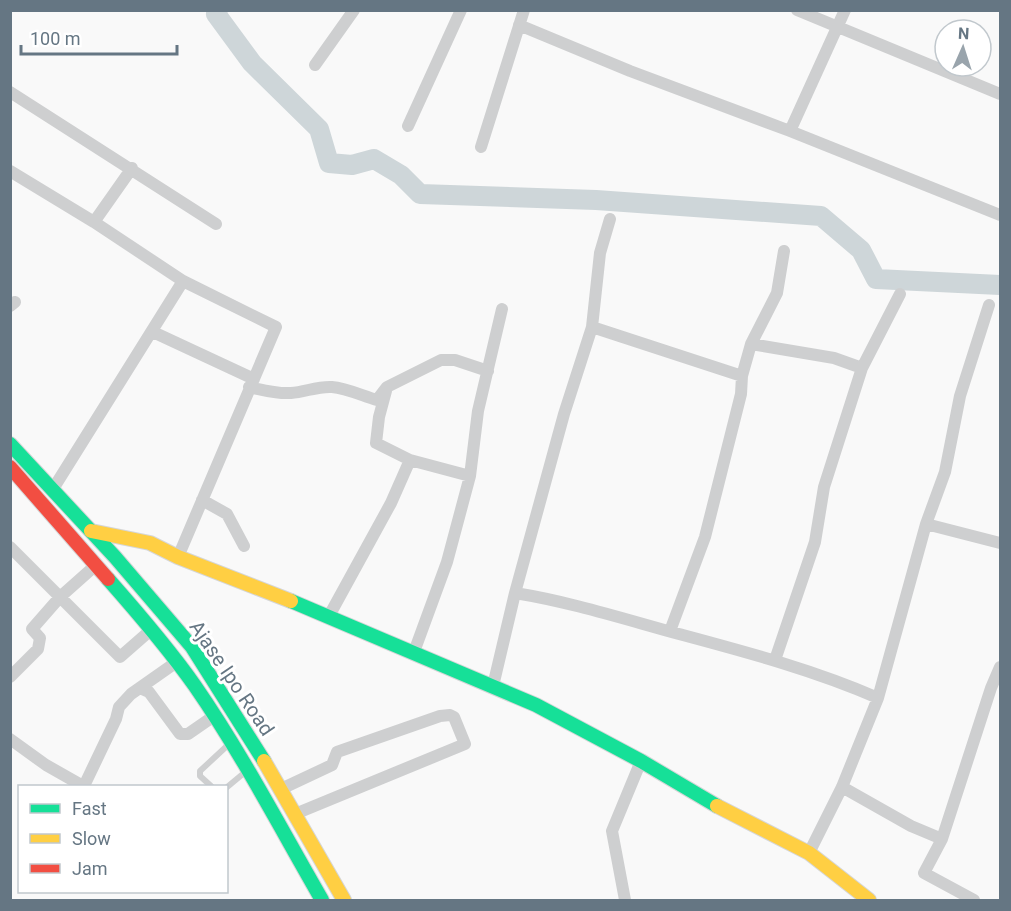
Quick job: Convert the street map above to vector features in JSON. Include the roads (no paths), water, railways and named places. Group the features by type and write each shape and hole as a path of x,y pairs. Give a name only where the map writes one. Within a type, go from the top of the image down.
{"main road":[{"name":"Ajase Ipo Road","path":"10,444 91,531 192,647 281,789 344,900"},
{"name":"Ajase Ipo Road","path":"12,472 64,526 178,661 231,743 322,900"},
{"path":"91,531 150,543 178,557 329,616 536,705 641,761 726,811 809,853 869,900"}],"street":[{"path":"315,65 354,10"},
{"path":"408,126 461,10"},
{"path":"481,147 524,10"},
{"path":"797,10 1000,94"},
{"path":"790,131 845,10"},
{"path":"519,25 630,71 790,131 1000,215"},
{"path":"10,92 132,168 216,224"},
{"path":"94,222 132,168"},
{"path":"10,171 183,280 276,327 178,557"},
{"path":"493,686 515,593 564,414 592,327 600,253 610,219"},
{"path":"670,631 705,537 741,394 742,376 751,345 777,293 784,251"},
{"path":"53,489 135,356 153,332 183,280"},
{"path":"775,660 815,542 824,487 862,368 900,294"},
{"path":"809,853 842,787 878,698 926,524 945,472 960,396 989,305"},
{"path":"414,652 447,562 470,476 478,411 502,309"},
{"path":"592,327 742,376"},
{"path":"153,332 252,383 279,393 330,387 377,399 387,387 441,360 455,360 488,371"},
{"path":"751,345 834,358 862,368"},
{"path":"387,387 379,417 376,443 410,460 470,476"},
{"path":"329,616 391,503 410,460"},
{"path":"202,500 227,514 244,546"},
{"path":"926,524 1000,543"},
{"path":"10,547 120,657 152,629"},
{"path":"10,677 38,649 40,638 32,629 60,597 96,565"},
{"path":"515,593 562,601 775,660 846,684 878,698"},
{"path":"138,613 153,602"},
{"path":"84,785 116,719 119,707 140,688 178,661"},
{"path":"974,900 924,873 942,839 996,690 1000,667"},
{"path":"140,688 149,692 180,734 188,734 214,716"},
{"path":"281,789 332,765 337,752 440,716 454,717 465,744 295,814"},
{"path":"10,740 46,765 82,785"},
{"path":"625,900 612,831 641,761"},
{"path":"842,787 911,826 942,839"}],"lane":[{"path":"209,785 200,776 200,771 231,743"},
{"path":"228,786 247,770"}],"waterway":[{"path":"218,10 216,14 252,63 319,129 329,163 352,165 374,159 401,175 420,194 596,200 821,216 861,250 876,279 1000,285"}]}
